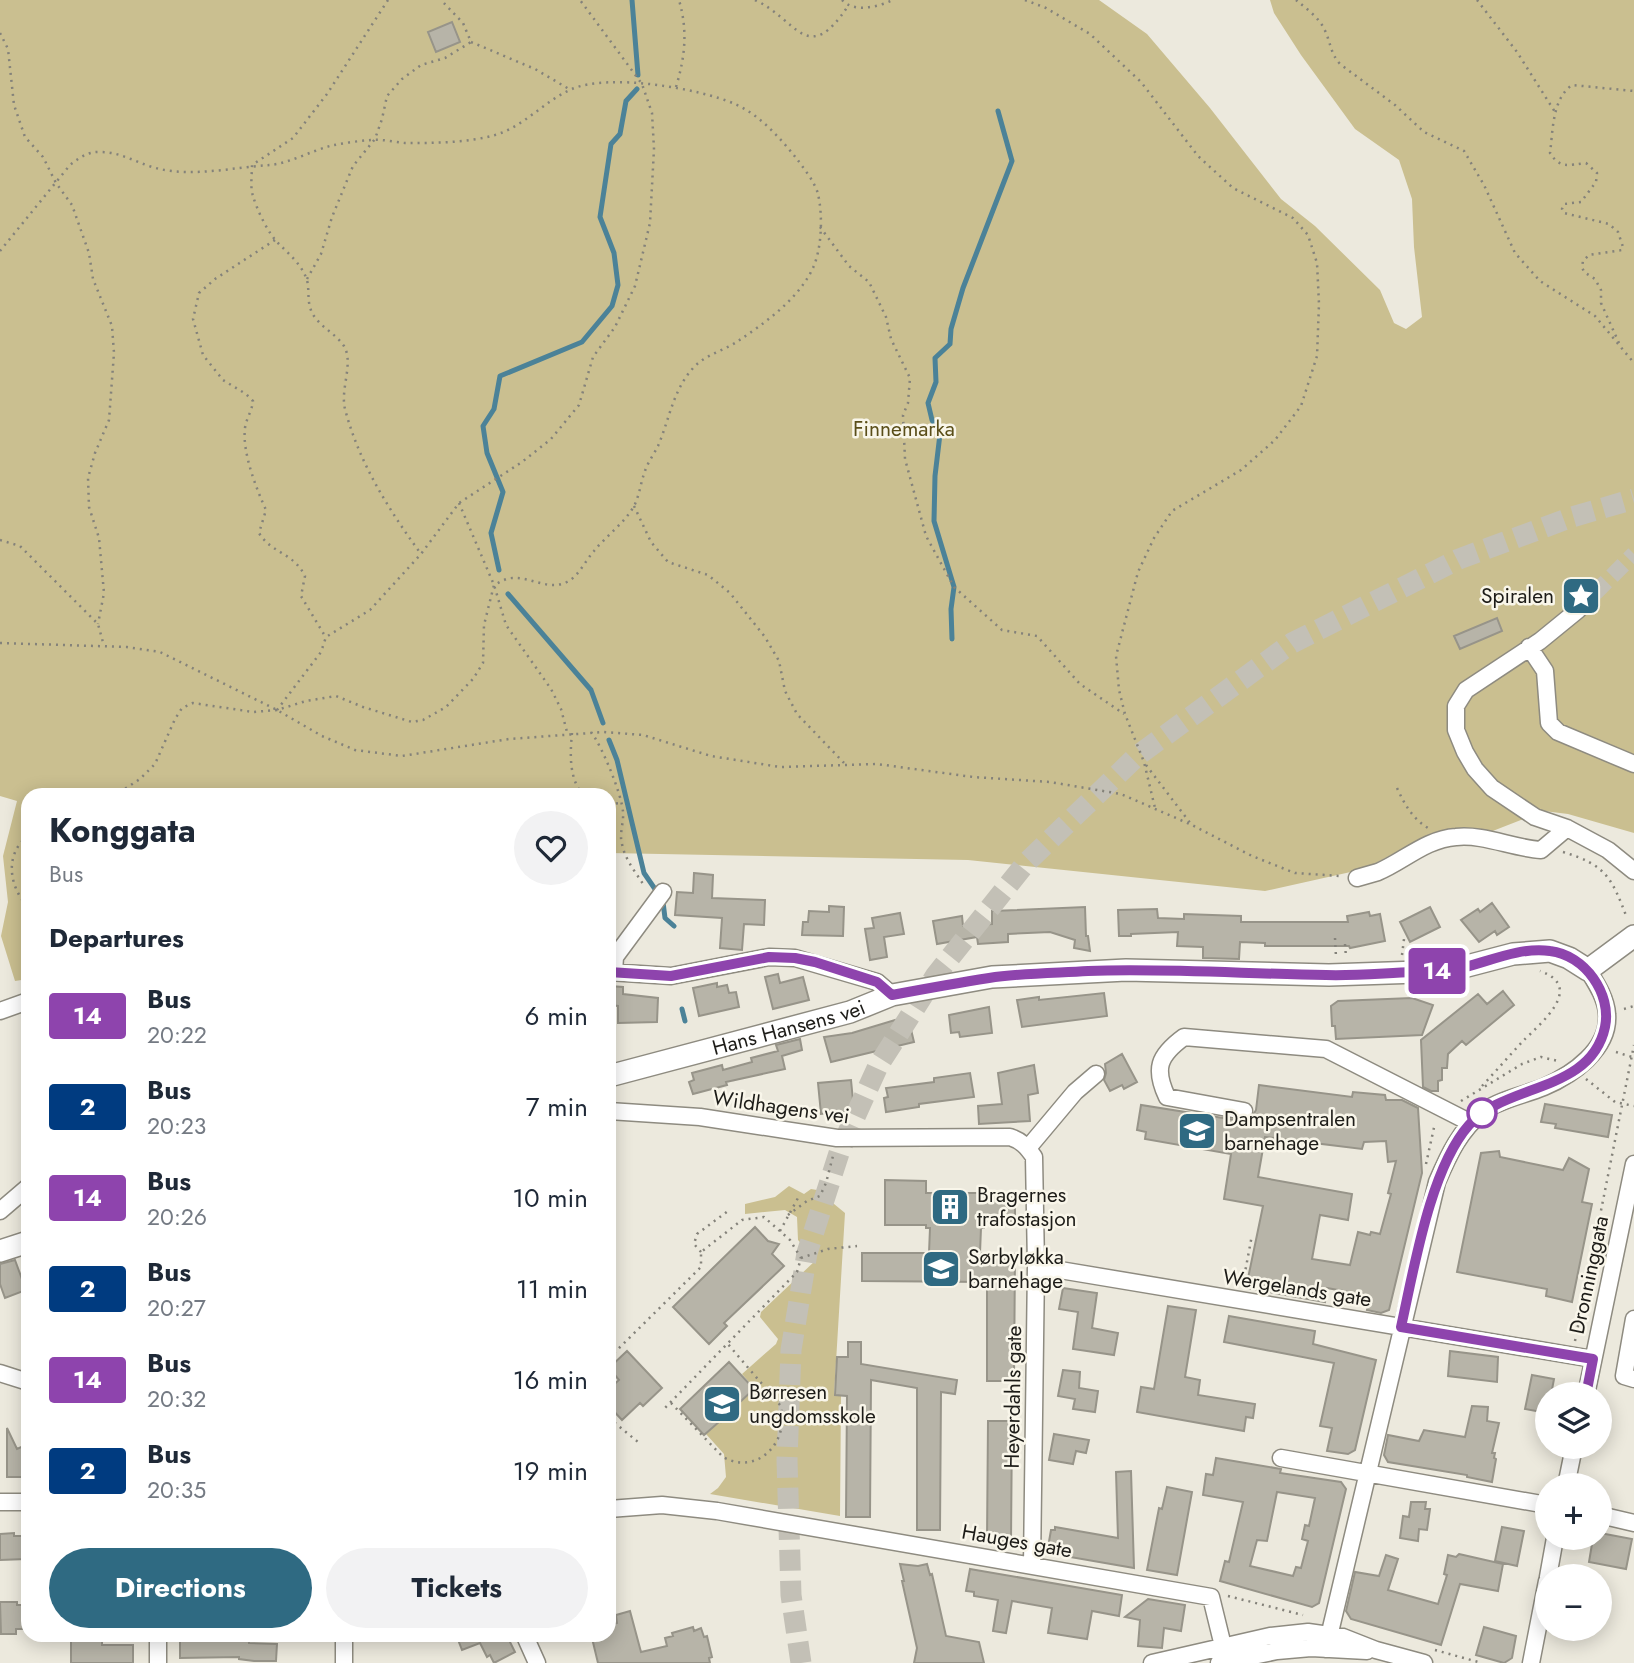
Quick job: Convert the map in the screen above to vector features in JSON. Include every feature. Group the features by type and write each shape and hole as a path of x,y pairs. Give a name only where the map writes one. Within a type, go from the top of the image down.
{"main road":[{"path":"1588,970 1631,929"},
{"name":"Hans Hansens vei","path":"616,1074 850,1012 892,995 992,977 1088,971 1329,975 1448,971 1513,954 1550,951 1569,958 1588,970"},
{"path":"0,1251 21,1244"}],"street":[{"path":"1578,610 1466,690 1456,706 1456,730 1475,769 1492,788 1535,817 1567,828 1608,850 1634,871"},
{"path":"1529,647 1545,671 1549,723 1558,732 1634,764"},
{"path":"1357,878 1378,872 1445,838 1458,836 1541,850 1567,828"},
{"path":"616,956 661,895"},
{"path":"616,972 671,976 769,957 795,958 877,982 892,995"},
{"path":"1327,1641 1437,1182 1454,1144 1471,1123 1488,1109 1547,1086 1584,1062 1597,1048 1607,1015 1600,990 1588,970"},
{"path":"0,1011 21,1004"},
{"path":"1244,1111 1167,1097 1159,1079 1160,1063 1170,1047 1184,1037 1326,1049 1471,1123"},
{"path":"1028,1148 1075,1092 1096,1074"},
{"name":"Wildhagens vei","path":"616,1111 700,1117 837,1138 1010,1137 1021,1140 1028,1148"},
{"name":"Heyerdahls gate","path":"1028,1148 1034,1157 1036,1266 1032,1565"},
{"name":"Dronninggata","path":"1589,1382 1602,1315 1626,1242 1634,1164"},
{"path":"0,1211 21,1193"},
{"name":"Wergelands gate","path":"1036,1266 1593,1359"},
{"path":"1602,1315 1633,1321 1624,1376 1634,1379"},
{"path":"0,1373 21,1380"},
{"path":"1281,1458 1535,1502"},
{"path":"0,1502 21,1502"},
{"name":"Hauges gate","path":"616,1509 685,1506 1211,1597 1223,1657"},
{"path":"1612,1518 1634,1523"},
{"path":"1152,1663 1277,1651 1327,1641 1354,1651 1377,1650 1424,1663"},
{"path":"1531,1663 1535,1641"},
{"path":"158,1642 158,1663"},
{"path":"344,1642 344,1663"},
{"path":"528,1642 537,1663"}],"path":[{"path":"252,165 293,138 327,94 388,0"},
{"path":"440,0 463,23 471,42 535,69 570,89"},
{"path":"277,710 321,652 326,637 370,610 421,554 459,503 522,462 551,439 579,405 593,357 615,327 635,286 650,223 654,149 652,113 642,84 580,0"},
{"path":"676,88 683,63 685,21 679,0"},
{"path":"755,0 805,35 819,35 833,27 848,6"},
{"path":"842,0 848,6 866,7 893,0"},
{"path":"1026,0 1046,8 1090,34 1141,82 1199,156 1233,188 1293,218 1308,235 1317,263 1317,356 1301,407 1275,440 1241,470 1172,511 1154,538 1138,572 1115,656 1125,714 1144,762 1155,808"},
{"path":"1296,0 1312,13 1325,30 1333,56 1340,64 1395,105 1424,132 1464,151 1484,185 1516,253 1541,281 1595,316 1634,363"},
{"path":"1477,0 1517,52 1555,114"},
{"path":"0,33 8,49 14,106 25,136 43,157 56,183 72,205 89,253 93,279 111,326 114,354 109,420 88,478 89,507 99,538 104,593 98,624 105,647"},
{"path":"307,280 321,254 332,217 354,166 375,139 387,96 402,79 421,65 445,58 471,42"},
{"path":"0,251 70,165 81,156 98,151 117,154 162,170 216,172 252,165 274,165 333,145 375,139 404,143 450,142 491,136 515,128 570,89 589,83 676,88 735,104 760,120 784,143 818,193 820,227 814,267 772,316 734,344 697,364 685,379 674,398 658,445 645,470 634,506 587,558 578,573 568,582 548,585 516,577 494,585"},
{"path":"1621,346 1601,303 1601,290 1595,279 1584,272 1582,267 1583,261 1589,255 1618,251 1623,247 1618,232 1609,224 1564,213 1562,209 1563,204 1581,202 1596,182 1597,173 1586,163 1568,166 1556,162 1550,153 1555,114 1564,90 1572,85 1634,91"},
{"path":"252,165 252,195 275,240 294,257 307,280 308,304 314,317 337,337 347,354 344,406 363,460 385,503 421,554"},
{"path":"820,227 849,266 869,282 886,317 891,339 910,378 908,402 903,415 905,459 926,536 954,587 1002,630 1037,636 1080,684 1125,714"},
{"path":"275,240 198,293 192,320 204,355 223,380 253,401 245,425 245,444 266,510 259,533 266,543 298,562 305,576 301,596 326,637"},
{"path":"459,503 494,585 506,625 551,689 561,709 569,733 574,778 579,788"},
{"path":"634,506 651,542 668,562 708,575 730,593 765,636 779,661 785,691 797,714 845,764"},
{"path":"0,540 20,546 98,624"},
{"path":"126,788 156,764 175,719 182,708 193,703 253,712 277,710 336,696 412,722 423,720 446,706 473,679 483,663 484,625 494,585"},
{"path":"0,643 127,647 160,652 277,710 322,736 355,750 402,756 509,739 591,732 643,735 711,756 780,767 877,764 973,777 1050,782 1121,794 1192,825 1252,856 1295,873 1357,878"},
{"path":"591,732 599,743 616,788"},
{"path":"1144,762 1192,825"},
{"path":"1397,788 1408,811 1418,822 1445,838"},
{"path":"616,789 621,803 621,844 630,864 648,891 661,895"},
{"path":"616,803 621,803"},
{"path":"21,842 12,862 13,883 21,899"},
{"path":"1541,850 1560,851 1598,867 1609,877 1631,929"},
{"path":"1479,1089 1554,1011 1560,995 1556,982 1537,970"},
{"path":"1572,1356 1634,1045"},
{"path":"1616,1052 1632,1057"},
{"path":"1585,1079 1615,1102 1634,1106"},
{"path":"789,1215 807,1200 820,1195 826,1183 837,1138"},
{"path":"780,1231 798,1198"},
{"path":"616,1351 701,1267 701,1252 694,1244 697,1234 728,1211"},
{"path":"662,1411 797,1272 800,1258 790,1240 764,1217 742,1220 701,1252"},
{"path":"1240,1300 1252,1235"},
{"path":"800,1258 828,1249 857,1246"},
{"path":"671,1402 723,1457 746,1463 764,1458 772,1449 782,1428 783,1415 780,1405 727,1342"},
{"path":"616,1424 638,1442"}],"green space":[{"name":"Finnemarka","path":"0,0 1099,0 1147,34 1210,108 1281,199 1315,226 1380,290 1394,323 1406,329 1422,317 1412,199 1399,160 1355,129 1301,55 1274,13 1270,0 1634,0 1634,833 1568,814 1544,811 1462,843 1412,844 1364,869 1265,891 968,860 616,853 616,788 21,788 21,980 15,981 1,936 8,902 3,856 17,801 0,796"},
{"path":"789,1186 804,1194 811,1189 817,1190 845,1213 834,1395 841,1396 840,1516 710,1494 726,1477 724,1454 706,1434 738,1409 738,1403 754,1388 742,1374 776,1344 778,1339 760,1317 761,1312 816,1260 798,1240 797,1217 785,1210 745,1214 745,1204 775,1197"}],"building":[{"path":"452,22 460,42 436,52 428,32"},
{"path":"1497,618 1502,631 1460,649 1454,636"},
{"path":"694,873 713,875 712,898 765,900 764,925 744,924 742,950 720,948 722,918 675,915 677,892 693,893"},
{"path":"1492,903 1509,927 1497,935 1495,931 1479,942 1461,920 1478,909 1480,912"},
{"path":"829,906 844,907 843,936 802,935 803,922 808,922 809,911 829,912"},
{"path":"1085,907 1086,936 1090,951 1074,948 1075,940 1050,932 1008,934 1008,942 978,944 977,937 937,944 933,921 962,916 963,926 992,924 992,911"},
{"path":"1430,907 1440,927 1410,942 1400,922"},
{"path":"1157,909 1158,918 1184,919 1184,914 1241,916 1241,922 1348,922 1347,916 1369,912 1370,916 1380,914 1385,941 1350,948 1265,946 1265,943 1240,942 1239,959 1203,958 1203,947 1177,946 1178,932 1119,936 1118,910"},
{"path":"900,913 904,934 884,937 887,957 870,960 865,929 874,928 872,918"},
{"path":"778,974 780,983 803,977 809,1000 773,1009 765,977"},
{"path":"717,983 717,987 727,985 729,993 736,992 739,1007 699,1016 693,988"},
{"path":"616,986 623,987 623,994 658,998 657,1022 618,1023"},
{"path":"1503,991 1514,1005 1466,1045 1462,1041 1448,1054 1447,1068 1442,1068 1438,1091 1423,1087 1421,1040 1478,994 1487,1004"},
{"path":"1104,993 1107,1016 1022,1027 1017,1000"},
{"path":"1412,998 1433,1005 1422,1035 1336,1039 1331,1006 1338,1001"},
{"path":"989,1007 992,1033 960,1037 959,1032 951,1033 949,1015"},
{"path":"895,1020 896,1025 909,1021 914,1042 831,1062 824,1037 852,1033"},
{"path":"800,1039 802,1050 782,1056 785,1069 726,1082 727,1085 693,1094 689,1082 694,1080 692,1073 722,1065 723,1070 752,1062 751,1058 778,1051 776,1045"},
{"path":"1122,1054 1137,1082 1124,1089 1122,1085 1110,1091 1104,1080 1105,1064"},
{"path":"1034,1065 1038,1093 1028,1095 1030,1121 979,1124 978,1106 1002,1104 998,1073"},
{"path":"970,1073 974,1097 919,1104 919,1107 886,1112 886,1088 934,1082 934,1078"},
{"path":"851,1080 854,1111 821,1114 818,1083"},
{"path":"1259,1085 1352,1097 1353,1092 1385,1095 1386,1100 1402,1100 1418,1108 1422,1173 1389,1310 1381,1313 1367,1310 1370,1296 1327,1288 1325,1302 1246,1288 1263,1206 1224,1199 1231,1154 1145,1139 1146,1132 1137,1130 1141,1105 1242,1121 1250,1120 1256,1110","holes":["1265,1137 1362,1149 1364,1142 1386,1141 1388,1162 1396,1161 1388,1193 1391,1194 1380,1234 1358,1232 1350,1265 1312,1259 1320,1215 1348,1220 1352,1194 1258,1177"]},
{"path":"1545,1104 1612,1115 1608,1137 1555,1128 1556,1124 1541,1122"},
{"path":"1499,1151 1500,1157 1563,1170 1569,1158 1589,1169 1582,1202 1592,1204 1572,1302 1546,1296 1547,1289 1457,1272 1481,1153"},
{"path":"885,1180 926,1181 926,1193 1015,1193 1015,1221 984,1221 984,1228 981,1228 980,1253 1015,1254 1014,1381 987,1381 987,1282 862,1281 862,1253 929,1253 930,1228 926,1228 926,1225 885,1225"},
{"path":"755,1227 768,1241 779,1244 772,1254 784,1266 724,1323 727,1326 709,1344 673,1307"},
{"path":"15,1260 21,1276 21,1292 5,1298 0,1284 0,1264"},
{"path":"1063,1288 1097,1293 1092,1328 1118,1333 1114,1355 1073,1349 1078,1312 1059,1309"},
{"path":"1168,1306 1196,1310 1185,1377 1200,1380 1198,1395 1255,1404 1253,1418 1246,1417 1244,1431 1137,1412 1141,1387 1154,1389"},
{"path":"1229,1316 1315,1331 1313,1344 1376,1360 1355,1450 1348,1454 1327,1451 1332,1428 1320,1426 1334,1363 1224,1342"},
{"path":"848,1342 861,1342 861,1364 957,1380 955,1394 941,1392 940,1530 917,1530 917,1388 871,1380 870,1517 846,1517 847,1396 835,1395 837,1357 848,1357"},
{"path":"627,1351 662,1388 643,1406 640,1403 622,1420 616,1414 616,1383 619,1380 616,1376 616,1361"},
{"path":"1450,1351 1498,1357 1497,1382 1448,1376"},
{"path":"729,1362 754,1389 740,1402 739,1409 704,1435 680,1409"},
{"path":"1063,1370 1080,1372 1079,1388 1098,1391 1095,1412 1073,1409 1075,1399 1058,1396"},
{"path":"1532,1375 1554,1379 1553,1382 1535,1382 1535,1411 1525,1409"},
{"path":"1472,1406 1488,1407 1487,1421 1499,1423 1492,1453 1495,1453 1496,1459 1492,1482 1467,1475 1388,1462 1384,1455 1388,1435 1419,1441 1424,1430 1465,1437"},
{"path":"988,1421 1012,1421 1011,1542 987,1541"},
{"path":"7,1428 17,1449 21,1447 21,1477 7,1477"},
{"path":"1054,1434 1089,1440 1086,1453 1076,1451 1073,1464 1049,1460"},
{"path":"1216,1458 1281,1469 1280,1473 1341,1482 1346,1489 1319,1603 1312,1607 1220,1581 1225,1561 1229,1562 1243,1502 1203,1495 1206,1474 1213,1475","holes":["1277,1492 1315,1498 1309,1526 1305,1525 1302,1539 1308,1541 1301,1568 1296,1567 1293,1576 1250,1566 1257,1540 1267,1541"]},
{"path":"1131,1471 1134,1568 1047,1553 1051,1530 1055,1530 1055,1527 1118,1538 1116,1472"},
{"path":"1167,1487 1192,1492 1177,1575 1147,1570 1159,1508 1162,1509"},
{"path":"1411,1502 1426,1502 1425,1509 1430,1509 1427,1530 1419,1529 1418,1541 1400,1538 1403,1516 1409,1517"},
{"path":"1502,1527 1524,1531 1517,1566 1495,1561"},
{"path":"14,1533 14,1536 21,1536 21,1559 0,1560 0,1534"},
{"path":"1612,1535 1632,1539 1626,1569 1612,1566 1612,1564 1589,1562 1591,1550 1612,1550"},
{"path":"1459,1554 1503,1564 1498,1591 1460,1584 1441,1645 1351,1619 1346,1611 1355,1572 1379,1576 1386,1555 1398,1559 1388,1590 1438,1604 1447,1575 1444,1574 1448,1555 1456,1557"},
{"path":"900,1564 927,1564 930,1575 932,1574 946,1636 979,1642 984,1663 914,1663 917,1648"},
{"path":"970,1569 1122,1595 1119,1616 1092,1611 1087,1639 1048,1633 1052,1608 1012,1601 1006,1633 993,1631 998,1600 974,1596 974,1592 966,1591"},
{"path":"1148,1599 1185,1605 1181,1631 1164,1628 1162,1648 1138,1646 1140,1620 1125,1617"},
{"path":"0,1602 17,1602 17,1605 21,1605 21,1629 16,1629 16,1634 1,1634"},
{"path":"630,1611 641,1652 667,1646 665,1638 673,1636 672,1633 693,1627 694,1631 701,1628 704,1637 707,1636 712,1657 709,1658 710,1663 598,1663 593,1642 616,1642 616,1615"},
{"path":"1484,1627 1516,1636 1512,1658 1504,1663 1476,1655"},
{"path":"71,1642 133,1645 133,1663 71,1663"},
{"path":"180,1642 277,1644 276,1661 254,1661 239,1657 180,1658"},
{"path":"459,1642 510,1642 515,1652 494,1663 490,1655 487,1657 480,1643 462,1650"}],"waterway":[{"path":"632,0 638,75"},
{"path":"499,570 491,533 503,492 487,453 483,426 494,409 500,376 582,342 612,306 618,285 614,253 600,217 611,144 620,134 626,101 637,89"},
{"path":"952,639 951,609 954,587 934,521 940,434 932,420 928,403 936,382 935,358 950,344 951,329 963,288 1012,161 998,111"},
{"path":"508,594 591,690 603,723"},
{"path":"609,740 617,760 644,873 655,889"},
{"path":"663,902 665,918 674,926"},
{"path":"682,1009 685,1021"}],"tunnel":[{"path":"801,1663 791,1595 787,1460 791,1350 807,1253 840,1150 878,1066 936,975 1026,863 1137,756 1292,643 1459,559 1572,517 1634,499"},
{"path":"1578,610 1634,554"}],"bus line":[{"name":"14","path":"616,972 671,976 769,957 795,958 877,982 892,995 992,977 1088,971 1329,975 1448,971 1513,954 1550,951 1569,958 1588,970 1600,990 1607,1015 1597,1048 1584,1062 1547,1086 1488,1109 1471,1123 1454,1144 1437,1182 1401,1327 1593,1359 1589,1382"}],"place":[{"name":"Spiralen","path":"1581,596"},
{"name":"Dampsentralen barnehage","path":"1197,1131"},
{"name":"Bragernes trafostasjon","path":"950,1207"},
{"name":"Sørbyløkka barnehage","path":"941,1269"},
{"name":"Børresen ungdomsskole","path":"722,1404"}]}
